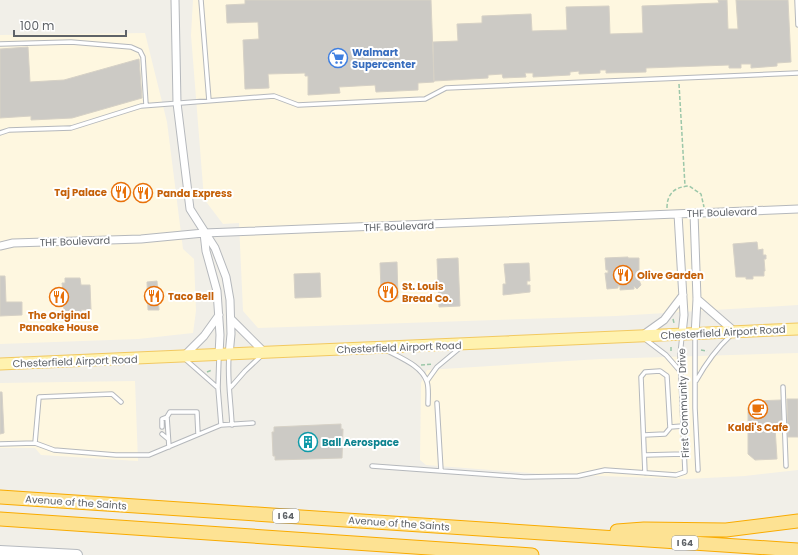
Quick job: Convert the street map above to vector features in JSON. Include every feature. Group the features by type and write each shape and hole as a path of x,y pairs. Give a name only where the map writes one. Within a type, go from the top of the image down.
{"highway":[{"name":"Avenue of the Saints","path":"0,497 798,550"},
{"name":"I 64","path":"0,519 532,555"},
{"path":"573,535 644,529 726,530 798,521"}],"main road":[{"name":"Chesterfield Airport Road","path":"0,364 682,334 696,335 798,329"}],"street":[{"path":"175,0 177,103 190,209 215,248 229,288 231,319 224,355"},
{"name":"THF Boulevard","path":"0,246 13,243 141,239 204,233 798,209"},
{"name":"First Community Drive","path":"694,213 697,299 696,335"},
{"name":"First Community Drive","path":"678,214 684,315 682,334"},
{"path":"204,233 206,251 217,291 224,355"},
{"path":"641,336 664,320 683,295"},
{"path":"697,299 735,332"},
{"path":"183,357 204,336 219,315"},
{"path":"231,319 265,353"},
{"path":"0,551 77,555"}],"lane":[{"path":"201,0 208,101"},
{"path":"797,0 798,24"},
{"path":"0,44 71,42 131,47 140,51 143,57 146,105"},
{"path":"0,133 9,130 71,128 146,105 274,96 298,105 425,100 446,88 798,73"},
{"path":"695,382 706,363 718,347 735,332"},
{"name":"First Community Drive","path":"644,473 676,475 685,472 680,355 682,334"},
{"name":"First Community Drive","path":"696,335 695,382 698,470"},
{"path":"641,336 666,355 681,372"},
{"path":"428,404 427,382 437,367 465,344"},
{"path":"381,347 414,366 427,382"},
{"path":"231,387 245,370 265,353"},
{"path":"224,355 231,387 232,425"},
{"path":"221,425 218,388 224,355"},
{"path":"183,357 218,388"},
{"path":"372,466 524,477 578,476 605,470 644,473 645,455 641,377 645,372 660,372 667,376 670,426 668,432 665,434 644,435"},
{"path":"783,387 786,466"},
{"path":"35,443 38,397 112,394 121,402"},
{"path":"437,403 441,471"},
{"path":"162,427 162,419 167,417 170,412 197,412 198,434"},
{"path":"167,417 169,446"},
{"path":"0,444 35,443 54,450 116,455 149,455 221,425 253,423"},
{"path":"670,426 683,426"},
{"path":"162,434 168,439"},
{"path":"645,455 684,454"}],"path":[{"path":"681,78 679,84 685,186"},
{"path":"667,214 669,196 679,187 685,186 694,188 701,194 704,201 704,213"},
{"path":"671,349 676,350"},
{"path":"701,350 707,351"},
{"path":"420,365 435,364"},
{"path":"206,367 207,372 212,370"}],"shaded area":[{"path":"193,0 798,0 798,305 616,316 258,328 243,311 239,223 223,224 204,199 191,35"},
{"path":"145,33 167,122 183,249 194,259 196,311 193,333 138,339 0,344 0,35"},
{"path":"798,353 798,470 745,476 687,479 543,474 426,465 420,460 421,383 427,370 600,359"},
{"path":"135,381 138,461 41,455 35,448 0,448 0,383"}],"building":[{"name":"Walmart Supercenter","path":"245,0 431,0 434,82 418,83 418,90 376,92 375,85 339,87 340,93 308,95 308,76 305,76 305,73 268,74 269,88 245,89 243,40 259,39 258,22 227,23 226,5 245,4"},
{"path":"718,0 727,0 728,29 738,29 736,0 788,0 791,62 777,63 777,66 751,68 751,64 741,64 741,68 729,68 729,65 646,68 646,72 606,73 606,70 600,70 600,73 579,74 579,71 570,72 570,75 533,77 533,73 525,73 526,77 503,78 502,74 488,75 488,78 434,81 433,42 458,41 457,24 482,23 482,16 531,14 532,31 567,30 566,7 609,6 610,34 643,33 642,6 719,3"},
{"path":"28,47 30,82 64,80 139,59 142,98 72,118 31,120 31,116 0,118 0,49"},
{"path":"757,242 758,250 763,249 763,255 766,255 766,259 764,259 764,276 753,276 753,279 736,277 733,244"},
{"path":"458,258 460,306 439,307 437,259"},
{"path":"605,258 639,258 639,272 643,271 644,280 639,280 641,285 637,289 634,286 634,289 620,290 620,286 618,286 618,288 607,289 605,273 608,273 608,270 606,270"},
{"path":"397,262 398,298 385,299 385,289 381,289 380,263"},
{"path":"529,263 530,281 527,281 527,285 530,285 530,292 503,295 503,284 506,284 504,264"},
{"path":"320,273 321,297 295,298 294,274"},
{"path":"0,276 5,276 6,302 22,302 22,315 0,316"},
{"path":"65,278 80,278 81,285 90,285 91,310 81,310 82,312 64,311 63,301 56,301 56,291 63,291 62,283 65,283"},
{"path":"157,281 159,310 148,310 147,282"},
{"path":"0,392 2,392 4,433 0,434"},
{"path":"787,399 798,399 798,437 788,437"},
{"path":"781,400 782,427 775,427 777,459 755,460 748,454 748,407 754,401"},
{"name":"Ball Aerospace","path":"341,424 341,429 343,429 342,458 275,460 275,456 273,456 272,432 274,432 274,427"}],"place":[{"name":"Walmart Supercenter","path":"338,58"},
{"name":"Taj Palace","path":"121,192"},
{"name":"Panda Express","path":"143,193"},
{"name":"Olive Garden","path":"623,275"},
{"name":"St. Louis Bread Co.","path":"388,292"},
{"name":"Taco Bell","path":"154,296"},
{"name":"The Original Pancake House","path":"59,297"},
{"name":"Kaldi's Cafe","path":"758,409"},
{"name":"Ball Aerospace","path":"308,442"}]}
